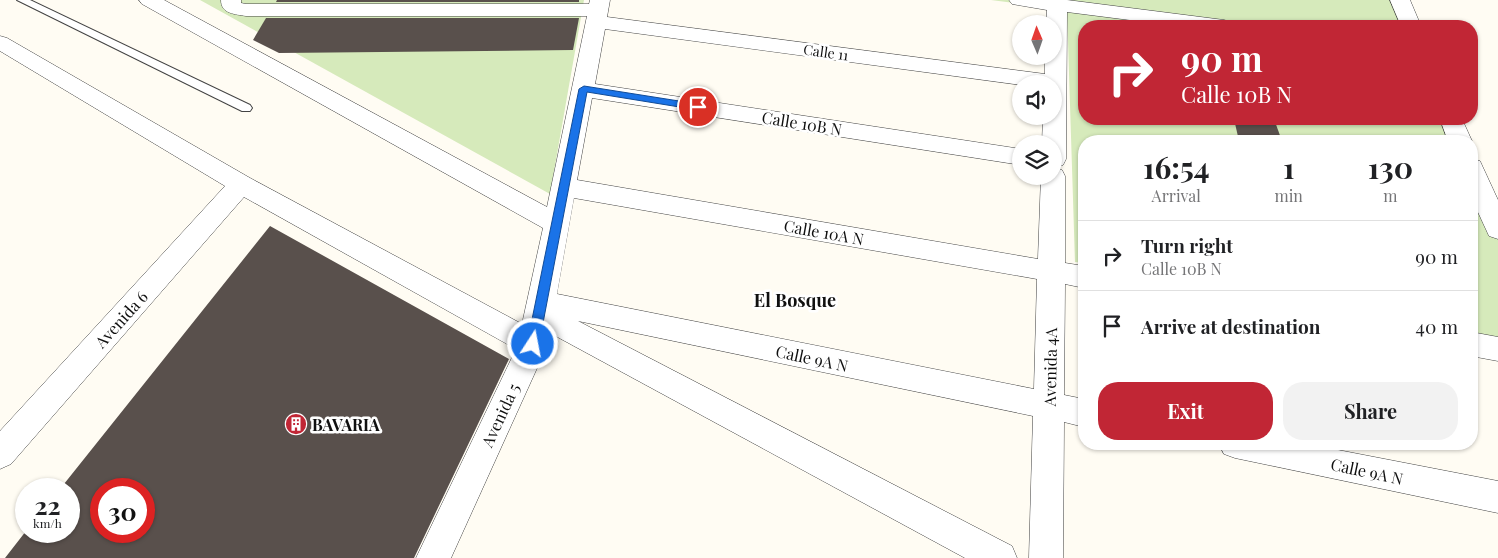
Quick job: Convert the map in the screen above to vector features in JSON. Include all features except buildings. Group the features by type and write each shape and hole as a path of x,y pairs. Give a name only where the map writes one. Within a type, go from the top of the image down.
{"street":[{"path":"149,0 557,224"},
{"path":"1019,0 1057,2 1182,20"},
{"path":"1400,0 1408,20"},
{"path":"1055,75 1057,2"},
{"name":"Calle 11","path":"233,4 246,10 598,11 1012,75"},
{"name":"Avenida 5","path":"433,558 538,320 598,11"},
{"path":"0,42 241,184 538,320 1000,558"},
{"name":"Calle 10B N","path":"584,89 1012,156"},
{"path":"1478,183 1498,229"},
{"name":"Avenida 6","path":"0,454 241,184"},
{"name":"Avenida 4A","path":"1046,558 1054,185"},
{"name":"Calle 10A N","path":"564,187 1078,276"},
{"name":"Calle 9A N","path":"538,320 1078,412"},
{"path":"1478,345 1498,349"},
{"name":"Calle 9A N","path":"1265,450 1498,497"}],"lane":[{"path":"22,0 246,108"}],"green space":[{"path":"200,0 584,0 550,194"},
{"path":"991,0 1402,0 1411,20 1078,20 1078,125 1457,125 1461,135 1078,135 1078,262 1075,262 1067,10"},
{"path":"1478,173 1498,218 1498,340 1478,336"}],"place":[{"name":"BAVARIA","path":"296,424"}],"district":[{"name":"El Bosque","path":"795,300"}],"route":[{"path":"533,344 584,89 698,107"}]}
